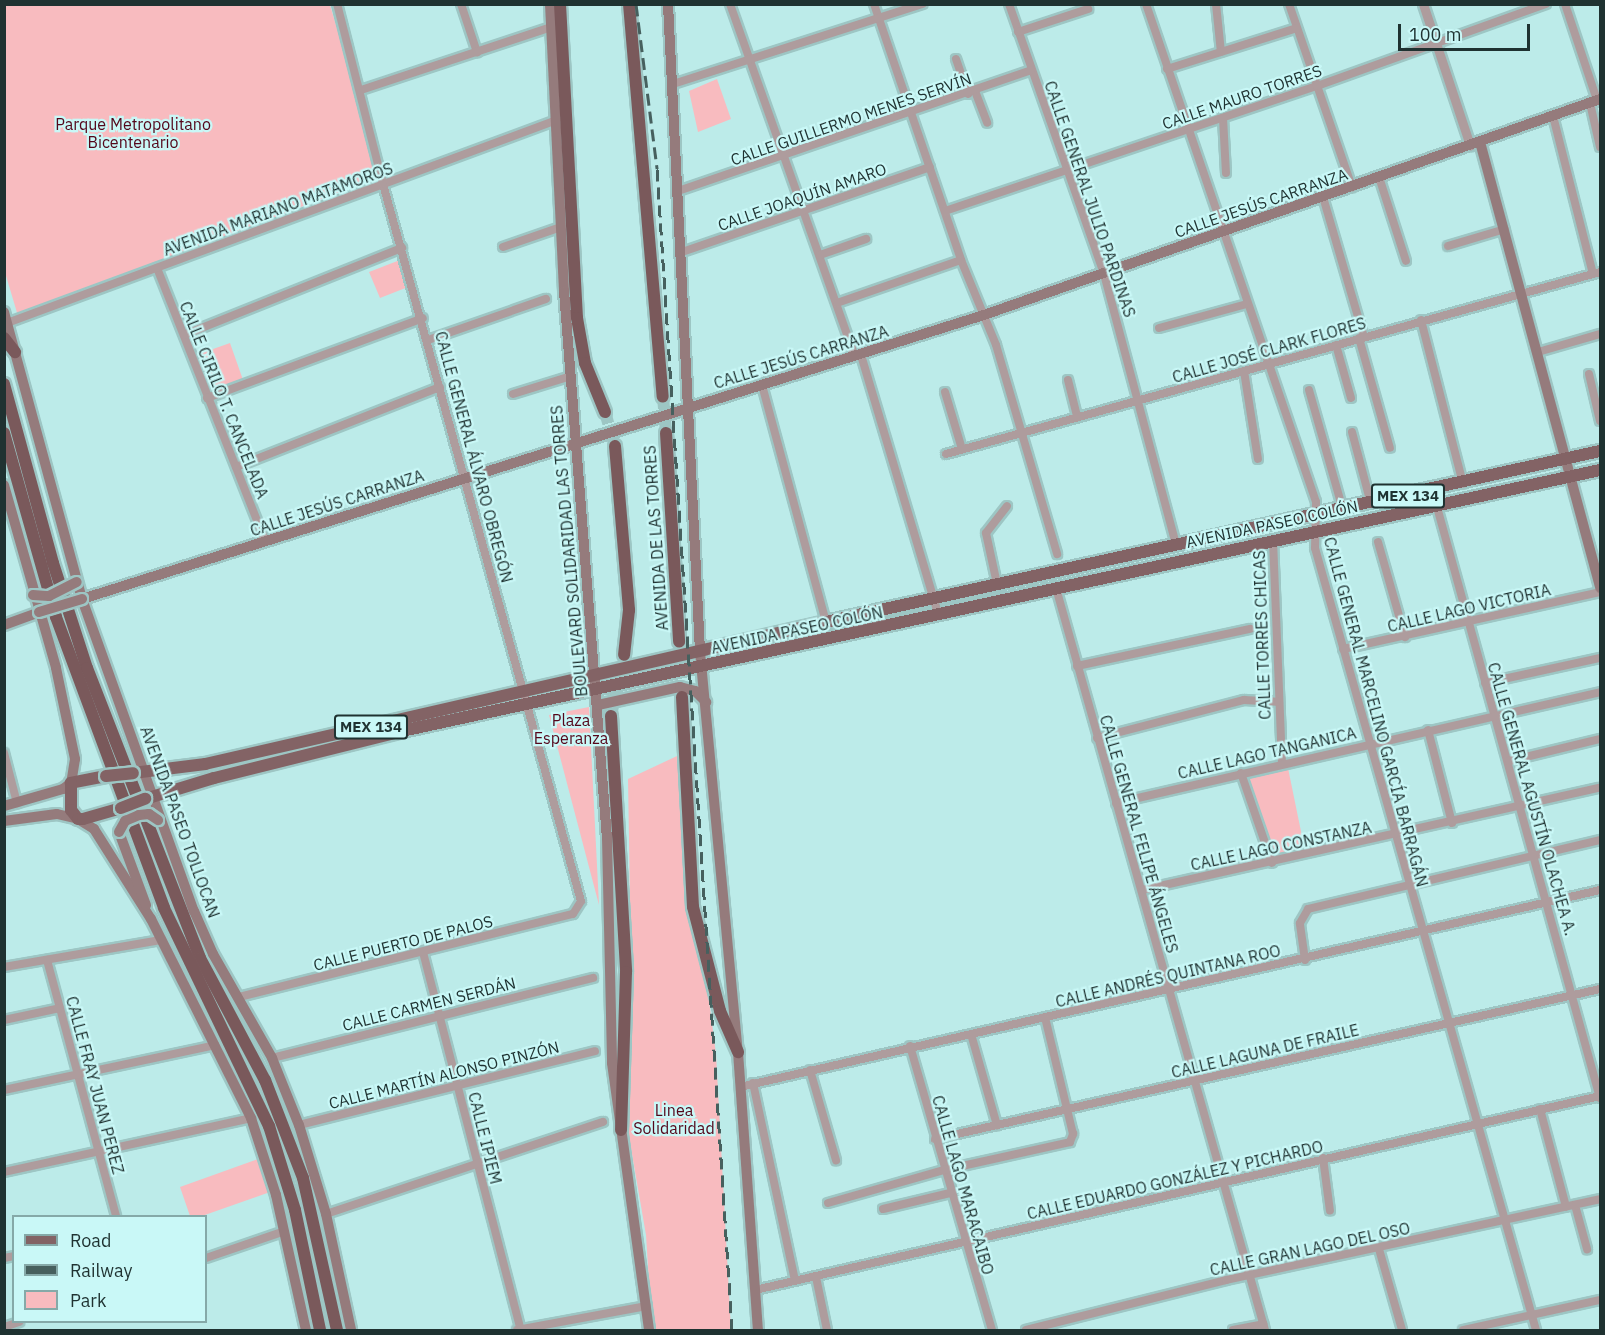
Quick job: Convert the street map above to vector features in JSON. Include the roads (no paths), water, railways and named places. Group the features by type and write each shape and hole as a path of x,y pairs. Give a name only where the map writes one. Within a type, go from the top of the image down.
{"highway":[{"path":"560,4 577,318 585,363 605,412"},
{"path":"629,4 663,397"},
{"path":"4,338 15,352"},
{"name":"AVENIDA PASEO TOLLOCAN","path":"4,384 53,563 87,668 200,958 265,1080 303,1178 337,1330"},
{"name":"AVENIDA DE LAS TORRES","path":"666,432 679,642"},
{"path":"4,433 56,617 164,908 273,1136 295,1210 320,1330"},
{"name":"AVENIDA DE LAS TORRES","path":"615,447 630,610 624,655"},
{"path":"682,697 693,907 720,1011 738,1052"},
{"name":"BOULEVARD SOLIDARIDAD LAS TORRES","path":"611,716 626,972 621,1130"}],"main road":[{"name":"BOULEVARD SOLIDARIDAD LAS TORRES","path":"550,4 571,376 607,838 612,1055 649,1330"},
{"path":"668,4 690,408 700,652 738,1052 758,1330"},
{"name":"CALLE JESÚS CARRANZA","path":"4,625 39,612 984,315 1596,101"},
{"path":"1475,143 1505,229 1600,590"},
{"name":"AVENIDA PASEO TOLLOCAN","path":"6,317 77,582 139,772 213,954 272,1058 299,1125 326,1214 351,1330"},
{"name":"AVENIDA PASEO COLÓN","path":"4,806 41,798 71,783 106,776 204,764 401,725 525,697 596,675 826,622 1214,535 1463,484 1600,451"},
{"name":"AVENIDA PASEO COLÓN","path":"525,697 597,688 702,668 1218,552 1437,507 1600,470"},
{"path":"4,485 73,740 69,803 78,819 104,841 151,919"},
{"path":"1214,535 1218,552"},
{"path":"33,595 49,596 77,582"},
{"path":"868,613 873,631"},
{"path":"598,705 680,687 694,691 706,702"},
{"name":"AVENIDA PASEO COLÓN","path":"4,821 49,814 78,819 401,725"},
{"path":"194,911 182,892 158,820 149,814 139,815 125,821 119,832 151,919 251,1118 285,1230 306,1330"}],"street":[{"name":"CALLE GENERAL ÁLVARO OBREGÓN","path":"337,4 361,90 383,184 423,318 464,478 580,893 581,907 573,914"},
{"path":"460,4 477,52"},
{"path":"730,4 858,356 938,614"},
{"path":"874,4 961,260 984,315 1022,432 1056,554"},
{"name":"CALLE GENERAL JULIO PARDINAS","path":"1009,4 1104,274 1176,544"},
{"path":"1146,4 1318,514"},
{"path":"1216,4 1221,52"},
{"path":"1289,4 1352,187"},
{"path":"1423,4 1436,44 1475,143"},
{"name":"CALLE MAURO TORRES","path":"945,211 1317,86 1546,4"},
{"path":"1565,4 1596,101 1600,147"},
{"path":"672,84 879,20 919,5"},
{"path":"1018,33 1088,9"},
{"path":"361,90 552,27"},
{"path":"1167,69 1297,28"},
{"path":"956,59 987,123"},
{"name":"CALLE GUILLERMO MENES SERVÍN","path":"678,191 912,114 1031,70"},
{"path":"1553,116 1597,273"},
{"path":"1223,118 1226,172"},
{"name":"AVENIDA MARIANO MATAMOROS","path":"6,317 157,268 557,120"},
{"name":"CALLE JOAQUÍN AMARO","path":"681,252 806,212 930,167"},
{"path":"1379,177 1406,261"},
{"path":"1323,197 1390,448"},
{"path":"503,247 561,227"},
{"path":"1448,246 1505,229"},
{"path":"820,255 866,239"},
{"path":"184,335 402,248"},
{"path":"837,303 961,260"},
{"name":"CALLE CIRILO T. CANCELADA","path":"157,268 265,542"},
{"name":"CALLE JOSÉ CLARK FLORES","path":"946,454 1597,273"},
{"path":"428,340 546,299"},
{"path":"1159,328 1247,304"},
{"path":"207,398 423,318"},
{"path":"1421,321 1463,484"},
{"path":"1538,352 1600,334"},
{"path":"1336,345 1351,398"},
{"path":"1244,371 1258,459"},
{"path":"1589,374 1600,421"},
{"path":"513,394 571,376"},
{"path":"1068,380 1077,417"},
{"path":"762,385 826,622"},
{"path":"236,467 440,387"},
{"path":"1309,390 1343,510"},
{"path":"945,392 962,449"},
{"path":"1352,432 1371,504"},
{"path":"997,584 986,533 1007,506"},
{"name":"CALLE GENERAL AGUSTÍN OLACHEA A.","path":"1437,507 1467,622 1522,807 1600,1096"},
{"name":"CALLE GENERAL MARCELINO GARCÍA BARRAGÁN","path":"1318,514 1313,532 1343,649 1536,1330"},
{"name":"CALLE TORRES CHICAS","path":"1273,540 1277,702 1282,764"},
{"path":"1378,542 1405,637"},
{"name":"CALLE GENERAL FELIPE ÁNGELES","path":"1056,588 1264,1327"},
{"name":"CALLE LAGO VICTORIA","path":"1343,649 1405,637 1600,590"},
{"path":"1077,666 1250,629"},
{"path":"1485,683 1600,658"},
{"name":"CALLE LAGO TANGANICA","path":"1116,803 1369,743 1600,692"},
{"path":"1097,738 1244,700 1277,702"},
{"path":"1428,730 1452,822"},
{"path":"1509,762 1600,739"},
{"path":"4,753 17,803"},
{"path":"1241,773 1272,863"},
{"name":"CALLE LAGO CONSTANZA","path":"1142,890 1395,836 1600,788"},
{"path":"1305,960 1301,916 1320,905 1600,840"},
{"name":"CALLE ANDRÉS QUINTANA ROO","path":"740,1087 910,1046 1423,933 1600,890"},
{"name":"CALLE PUERTO DE PALOS","path":"239,997 573,914"},
{"path":"4,967 160,940"},
{"name":"CALLE IPIEM","path":"423,952 519,1330"},
{"name":"CALLE FRAY JUAN PEREZ","path":"47,960 116,1215"},
{"name":"CALLE CARMEN SERDÁN","path":"272,1058 593,978"},
{"name":"CALLE LAGUNA DE FRAILE","path":"935,1139 1600,988"},
{"path":"4,1020 60,1008"},
{"path":"828,1203 944,1170 1066,1143 1073,1138 1045,1017"},
{"path":"971,1034 997,1125"},
{"path":"4,1090 215,1046"},
{"name":"CALLE LAGO MARACAIBO","path":"910,1046 950,1193 992,1330"},
{"name":"CALLE MARTÍN ALONSO PINZÓN","path":"299,1125 595,1051"},
{"path":"810,1070 836,1160"},
{"path":"753,1083 795,1281"},
{"name":"CALLE EDUARDO GONZÁLEZ Y PICHARDO","path":"755,1290 965,1244 1223,1181 1600,1096"},
{"path":"1540,1109 1566,1207"},
{"path":"4,1172 251,1118"},
{"path":"326,1214 478,1166 603,1122"},
{"path":"1323,1158 1330,1211"},
{"path":"883,1209 950,1193"},
{"name":"CALLE GRAN LAGO DEL OSO","path":"1026,1330 1250,1275 1379,1249 1600,1199"},
{"path":"1575,1205 1587,1249"},
{"path":"207,1258 285,1230"},
{"path":"1379,1249 1402,1330"},
{"path":"816,1277 827,1330"},
{"path":"1463,1330 1600,1300"},
{"path":"519,1330 647,1306"},
{"path":"1233,1330 1264,1327"}],"tunnel":[{"path":"663,397 666,433"},
{"path":"605,412 615,446"},
{"path":"611,716 619,676"}],"railway":[{"path":"636,4 657,169 732,1330"}],"park label":[{"name":"Parque Metropolitano Bicentenario","path":"133,133"},
{"name":"Plaza Esperanza","path":"571,729"},
{"name":"Linea Solidaridad","path":"674,1119"}]}
